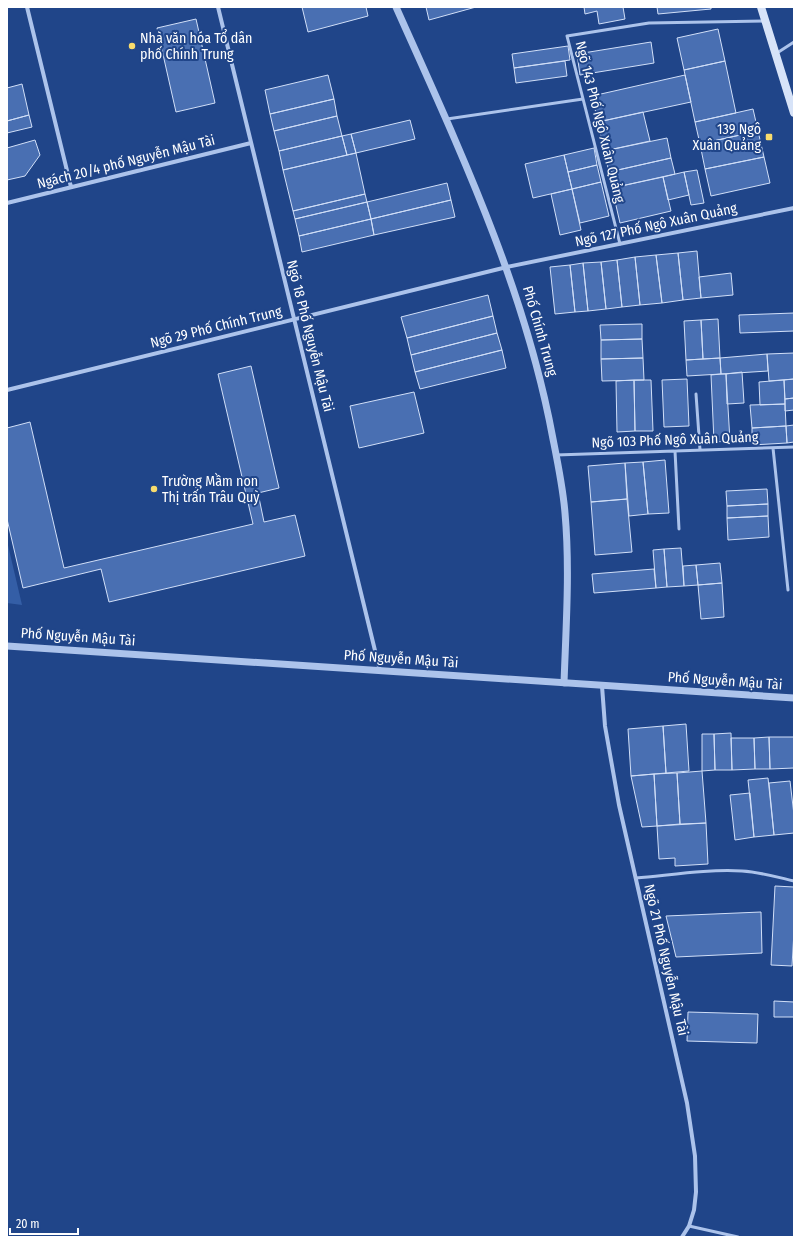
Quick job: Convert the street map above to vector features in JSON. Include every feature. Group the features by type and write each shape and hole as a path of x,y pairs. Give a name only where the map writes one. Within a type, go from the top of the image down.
{"main road":[{"path":"761,7 794,113"}],"street":[{"path":"27,7 71,187"},
{"name":"Ngõ 18 Phố Nguyễn Mậu Tài","path":"218,7 380,671"},
{"name":"Phố Chính Trung","path":"396,7 471,175 507,267 525,322 542,382 565,511 568,548 564,683"},
{"name":"Ngách 20/4 phố Nguyễn Mậu Tài","path":"7,203 251,143"},
{"name":"Ngõ 127 Phố Ngô Xuân Quảng","path":"523,264 794,208"},
{"name":"Ngõ 29 Phố Chính Trung","path":"7,390 523,264"},
{"name":"Phố Nguyễn Mậu Tài","path":"7,646 794,698"},
{"name":"Ngõ 21 Phố Nguyễn Mậu Tài","path":"602,686 605,726 620,805 687,1103 695,1156 696,1192 694,1210 689,1226 682,1237"}],"lane":[{"name":"Ngõ 143 Phố Ngô Xuân Quảng","path":"620,244 567,36 649,23 765,21"},
{"path":"776,54 794,42"},
{"path":"446,119 583,99"},
{"path":"696,394 700,450"},
{"name":"Ngõ 103 Phố Ngô Xuân Quảng","path":"556,455 794,447"},
{"path":"773,448 788,590"},
{"path":"675,451 679,529"},
{"path":"636,878 721,871 743,871 794,881"},
{"path":"689,1226 738,1237"}],"shaded area":[{"path":"7,541 22,605 7,603"}],"building":[{"path":"302,7 366,7 368,16 308,32"},
{"path":"426,7 476,7 429,20"},
{"path":"584,7 623,7 625,19 599,24 597,11 585,14"},
{"path":"657,7 711,7 711,9 658,14"},
{"path":"196,19 215,103 176,112 157,28"},
{"path":"718,29 725,61 684,70 677,38"},
{"path":"651,42 654,63 580,75 577,54"},
{"path":"568,46 570,60 514,68 512,54"},
{"path":"565,61 567,76 516,83 514,68"},
{"path":"725,61 736,113 695,122 684,70"},
{"path":"328,75 334,99 270,114 265,90"},
{"path":"685,75 691,102 598,122 592,96"},
{"path":"22,84 29,115 7,121 7,88"},
{"path":"334,99 337,116 274,131 270,114"},
{"path":"753,109 758,131 700,144 695,122"},
{"path":"643,112 650,141 604,151 598,122"},
{"path":"29,115 32,127 7,133 7,121"},
{"path":"337,116 342,136 279,151 274,131"},
{"path":"410,120 415,139 356,153 351,134"},
{"path":"758,131 764,157 705,169 700,144"},
{"path":"351,134 356,153 347,155 342,136"},
{"path":"342,136 347,155 283,170 279,151"},
{"path":"667,138 671,158 609,172 604,151"},
{"path":"35,140 40,155 25,176 7,180 7,148"},
{"path":"594,148 597,165 568,172 564,155"},
{"path":"356,153 365,194 293,211 283,170"},
{"path":"564,155 572,189 533,198 525,164"},
{"path":"764,157 770,183 711,196 705,169"},
{"path":"671,158 675,174 612,188 609,172"},
{"path":"597,165 601,182 572,189 568,172"},
{"path":"697,170 704,203 691,205 684,172"},
{"path":"684,172 689,195 668,200 663,177"},
{"path":"663,177 671,211 620,223 612,188"},
{"path":"601,182 609,216 580,223 572,189"},
{"path":"447,183 451,200 371,219 367,202"},
{"path":"572,189 581,230 560,235 551,194"},
{"path":"365,194 367,202 295,219 293,211"},
{"path":"451,200 455,217 374,235 371,219"},
{"path":"367,202 371,219 299,236 295,219"},
{"path":"371,219 374,235 302,252 299,236"},
{"path":"697,251 701,298 683,300 678,253"},
{"path":"678,253 683,300 662,303 656,255"},
{"path":"656,255 662,303 640,305 635,257"},
{"path":"635,257 640,305 622,307 617,260"},
{"path":"617,260 622,307 606,309 601,262"},
{"path":"601,262 606,309 588,311 583,263"},
{"path":"583,263 588,311 575,312 570,265"},
{"path":"570,265 575,312 555,314 550,267"},
{"path":"731,273 733,295 701,298 699,277"},
{"path":"488,295 493,316 407,338 401,317"},
{"path":"794,313 794,331 740,333 739,315"},
{"path":"493,316 497,333 411,355 407,338"},
{"path":"718,319 720,358 703,359 701,320"},
{"path":"701,320 703,359 686,360 684,321"},
{"path":"642,324 642,339 601,340 600,325"},
{"path":"497,333 502,350 415,372 411,355"},
{"path":"642,339 643,358 601,359 601,340"},
{"path":"502,350 506,368 420,389 415,372"},
{"path":"794,353 794,379 769,381 767,354"},
{"path":"767,354 768,371 721,374 720,358"},
{"path":"643,358 644,380 602,381 601,359"},
{"path":"720,358 721,374 687,376 686,360"},
{"path":"251,366 279,488 258,493 264,522 295,515 305,556 109,602 101,569 23,588 7,519 7,428 30,422 64,568 253,524 218,374"},
{"path":"742,372 744,403 727,404 726,374"},
{"path":"726,374 730,441 714,442 711,375"},
{"path":"687,379 689,426 664,427 662,380"},
{"path":"794,379 794,398 785,399 784,380"},
{"path":"634,380 651,380 653,431 635,431"},
{"path":"634,380 635,431 617,432 616,381"},
{"path":"784,380 785,404 760,405 759,382"},
{"path":"414,392 424,433 359,448 350,406"},
{"path":"794,398 794,410 785,411 785,399"},
{"path":"785,404 786,426 752,428 750,405"},
{"path":"794,425 794,442 787,443 786,426"},
{"path":"786,426 787,443 752,445 752,428"},
{"path":"665,460 669,513 648,514 643,462"},
{"path":"643,462 648,514 629,516 625,463"},
{"path":"625,463 627,499 591,502 588,466"},
{"path":"767,489 768,504 727,506 726,491"},
{"path":"627,499 632,552 595,555 591,502"},
{"path":"768,504 768,516 727,518 727,506"},
{"path":"768,516 769,537 728,540 727,518"},
{"path":"681,548 684,586 667,587 664,549"},
{"path":"664,549 667,587 656,588 653,550"},
{"path":"720,563 722,583 698,585 696,565"},
{"path":"696,565 698,585 684,586 683,566"},
{"path":"654,569 656,588 594,593 592,574"},
{"path":"722,583 724,617 701,619 698,585"},
{"path":"686,724 689,771 666,773 663,726"},
{"path":"663,726 666,773 631,776 628,729"},
{"path":"731,733 732,770 715,770 714,734"},
{"path":"702,734 714,734 715,770 702,771"},
{"path":"769,737 794,737 794,768 770,769"},
{"path":"769,737 770,769 755,769 754,738"},
{"path":"731,738 754,738 755,769 732,770"},
{"path":"702,771 706,823 680,824 677,773"},
{"path":"677,773 680,824 657,826 654,774"},
{"path":"654,774 657,826 642,827 631,776"},
{"path":"768,778 774,835 754,837 748,780"},
{"path":"790,781 794,815 794,833 774,835 769,783"},
{"path":"750,793 754,837 735,840 730,795"},
{"path":"706,823 708,864 675,866 675,858 659,859 657,826"},
{"path":"775,886 794,887 792,966 771,965"},
{"path":"761,912 762,953 676,957 666,916"},
{"path":"774,1001 794,1002 794,1017 774,1017"},
{"path":"688,1012 758,1014 757,1043 687,1041"}],"place":[{"name":"Nhà văn hóa Tổ dân phố Chính Trung","path":"132,46"},
{"name":"139 Ngô Xuân Quảng","path":"769,137"},
{"name":"Trường Mầm non Thị trấn Trâu Quỳ","path":"154,489"}]}
